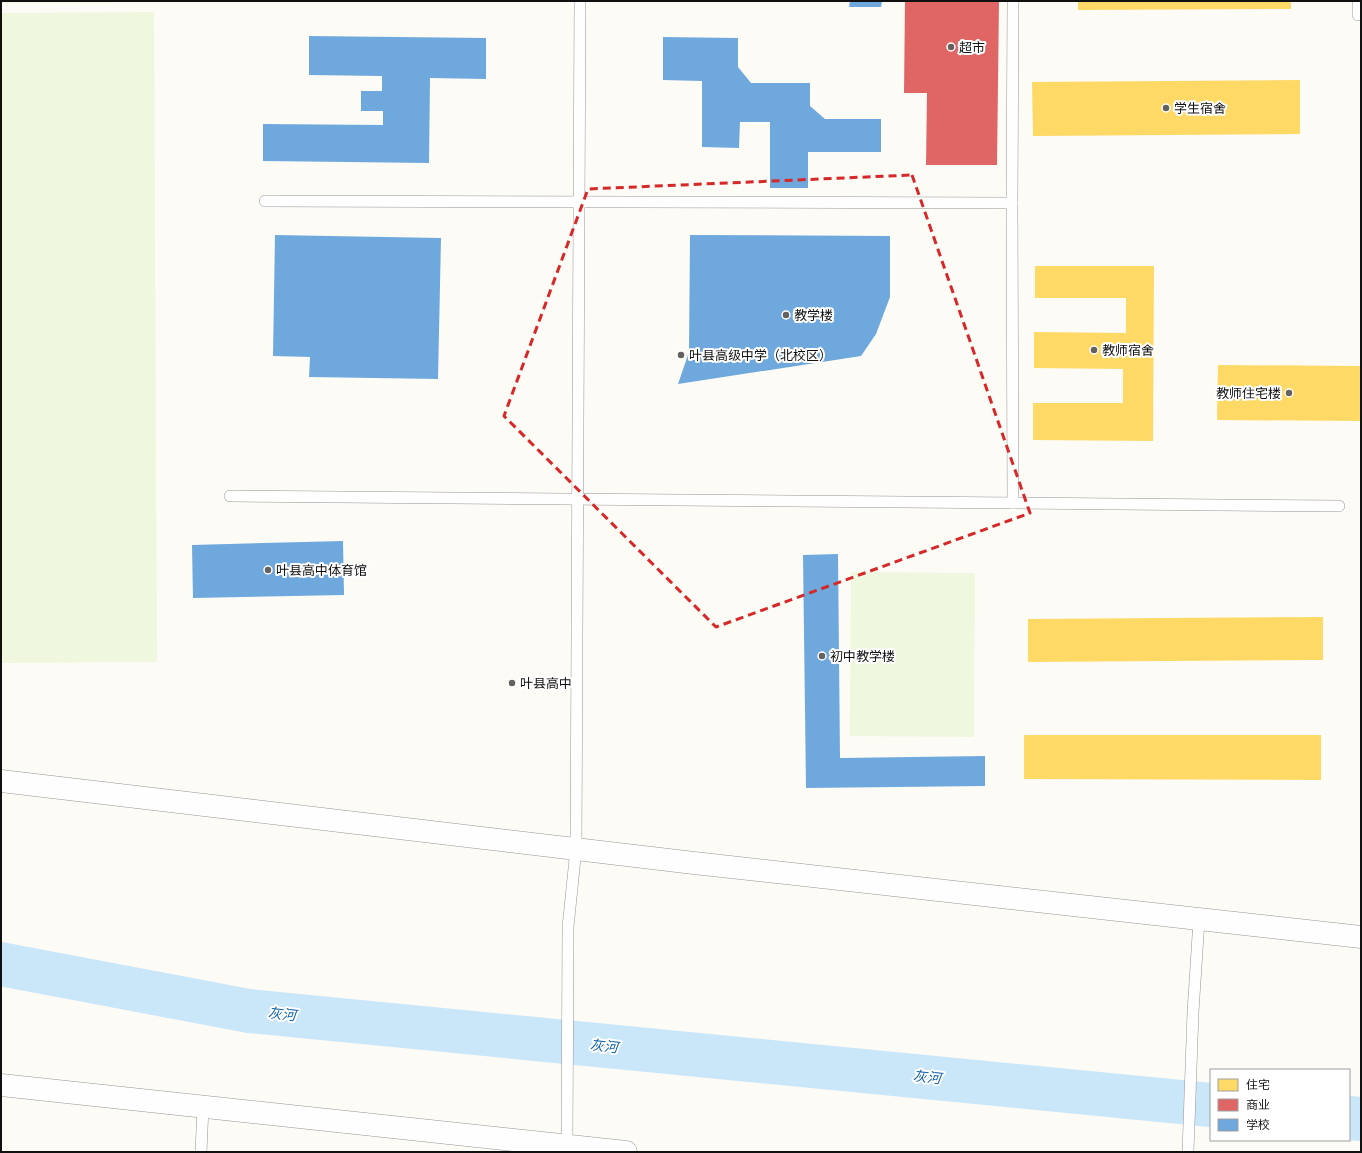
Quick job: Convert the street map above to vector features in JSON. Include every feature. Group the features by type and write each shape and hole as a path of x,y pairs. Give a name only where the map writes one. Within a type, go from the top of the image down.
{"street":[{"path":"1,781 576,849 1361,937"},
{"path":"1,1085 567,1147 626,1152"}],"lane":[{"path":"567,1147 568,927 576,849 580,1"},
{"path":"1013,1 1013,503"},
{"path":"1358,1 1358,15 1361,15"},
{"path":"265,200 1012,203"},
{"path":"230,496 1339,506"},
{"path":"1188,1152 1193,1012 1199,920"},
{"path":"201,1152 203,1107"}],"highlighted area":[{"path":"912,175 1030,513 716,627 504,416 588,189"}],"green space":[{"path":"1,1 113,1 113,3 1,3"},
{"path":"154,12 157,662 1,663 1,13"},
{"path":"851,572 975,573 974,737 850,736"}],"building: 住宅":[{"path":"1078,1 1291,1 1291,9 1078,10"},
{"name":"学生宿舍","path":"1300,80 1300,134 1033,136 1032,82"},
{"name":"教师宿舍","path":"1035,266 1154,266 1153,441 1033,440 1033,403 1123,403 1123,369 1034,368 1034,332 1126,333 1126,298 1035,298"},
{"name":"教师住宅楼","path":"1218,365 1361,366 1361,421 1217,420"},
{"path":"1323,617 1323,660 1028,662 1028,619"},
{"path":"1024,735 1321,735 1321,780 1024,779"}],"building: 商业":[{"name":"超市","path":"905,1 999,1 997,165 926,165 927,93 904,93"}],"building: 学校":[{"path":"850,1 882,1 881,7 849,7"},
{"path":"309,36 486,38 486,79 430,78 429,163 263,161 263,124 383,125 383,111 361,111 361,91 382,91 382,76 309,75"},
{"path":"663,37 738,38 738,67 751,83 810,83 810,106 825,119 881,119 881,152 808,152 808,188 770,188 770,122 740,122 739,148 702,147 702,81 663,80"},
{"path":"275,235 441,238 438,379 309,377 310,357 273,356"},
{"name":"教学楼","path":"690,235 890,236 890,297 876,334 861,356 678,384 689,352"},
{"name":"叶县高中体育馆","path":"343,541 344,595 193,598 192,545"},
{"name":"初中教学楼","path":"838,554 840,758 985,756 985,786 806,788 803,555"}],"waterway":[{"name":"灰河","path":"1,964 249,1011 1210,1105"},
{"name":"灰河","path":"1350,1118 1361,1119"}],"place":[{"name":"超市","path":"951,47"},
{"name":"学生宿舍","path":"1166,108"},
{"name":"教学楼","path":"786,315"},
{"name":"教师宿舍","path":"1094,350"},
{"name":"叶县高级中学（北校区）","path":"681,355"},
{"name":"教师住宅楼","path":"1289,393"},
{"name":"叶县高中体育馆","path":"268,570"},
{"name":"初中教学楼","path":"822,656"},
{"name":"叶县高中","path":"512,683"}]}
